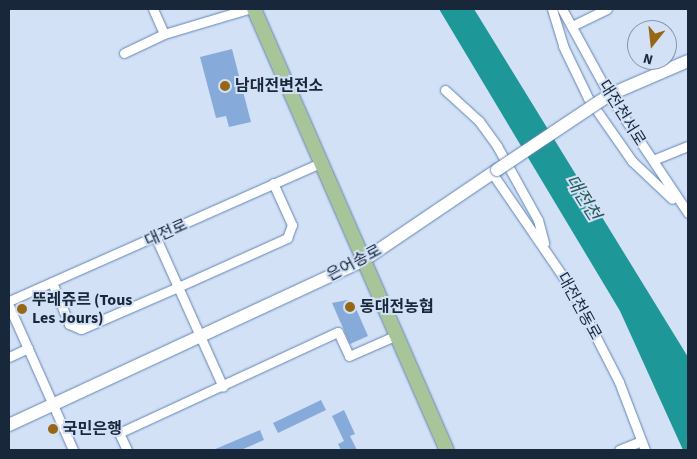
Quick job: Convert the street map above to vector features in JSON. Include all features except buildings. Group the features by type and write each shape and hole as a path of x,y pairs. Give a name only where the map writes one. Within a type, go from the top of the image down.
{"main road":[{"path":"254,9 448,450"},
{"path":"609,95 688,61"},
{"name":"은어송로","path":"9,425 364,260 609,95"}],"street":[{"path":"153,9 164,34"},
{"path":"124,52 164,34 248,9"},
{"path":"552,9 563,46 609,131 632,161 678,204"},
{"name":"대전천서로","path":"562,9 609,95 653,160 678,204 688,213"},
{"path":"572,26 607,9"},
{"path":"445,90 479,121 497,146 538,220 546,248"},
{"path":"653,160 688,146"},
{"name":"대전로","path":"9,301 156,238 322,162"},
{"name":"대전천동로","path":"495,172 546,248 598,338 645,450"},
{"path":"52,282 69,324 80,329 178,287 288,238 292,225 273,184"},
{"path":"156,238 223,386"},
{"path":"9,306 73,450"},
{"path":"127,450 119,433 338,332 349,356 398,335"},
{"path":"9,357 28,348"},
{"path":"619,450 641,441"}],"water":[{"name":"대전천","path":"439,9 474,9 688,357 688,450 683,450 620,311"}],"place":[{"name":"남대전변전소","path":"225,86"},
{"name":"동대전농협","path":"350,307"},
{"name":"뚜레쥬르 (Tous Les Jours)","path":"22,309"},
{"name":"국민은행","path":"53,429"}]}
